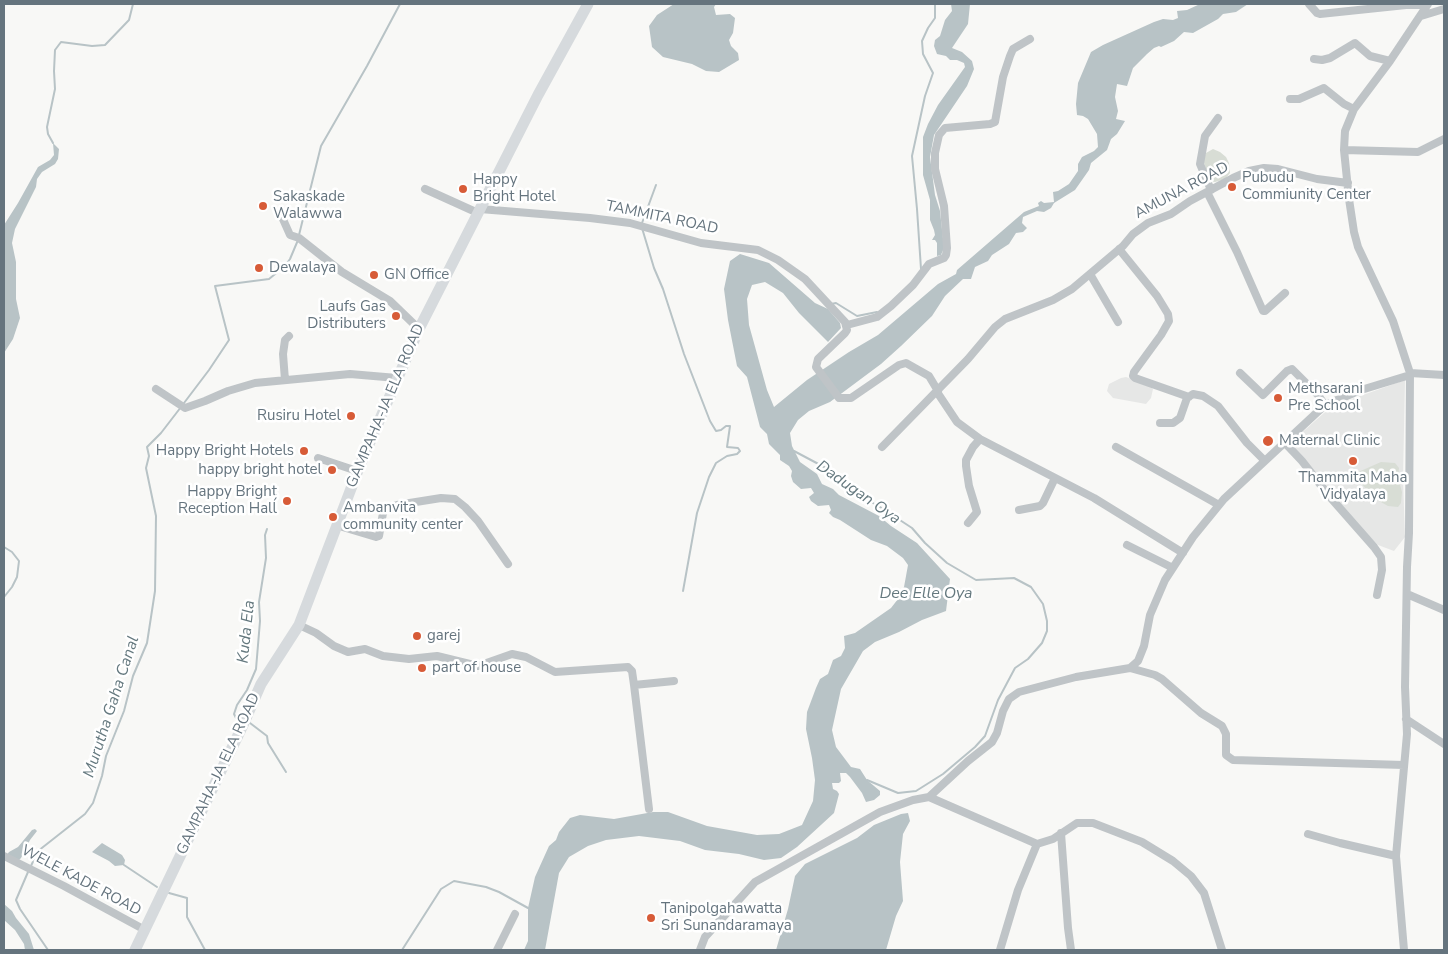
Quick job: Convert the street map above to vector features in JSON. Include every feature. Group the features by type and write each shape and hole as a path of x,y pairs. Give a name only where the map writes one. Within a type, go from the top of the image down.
{"highway":[{"name":"GAMPAHA-JA ELA ROAD","path":"135,950 261,684 299,625 309,603 357,471 419,329 538,95 588,4"}],"street":[{"path":"1309,4 1316,13 1320,14 1428,4"},
{"path":"1404,950 1396,856 1407,734 1410,374 1392,321 1358,247 1350,216 1344,150 1345,131 1354,109 1390,61 1428,4"},
{"path":"1421,16 1444,10"},
{"path":"1030,39 1013,49 1010,56 1003,77 995,122 945,128 939,135 934,153 935,169 944,206 948,248 946,255 944,258 929,264 912,285 877,317 847,325 845,333 818,359 816,367 839,398 851,398 899,365 908,364 930,376 937,392 957,422 980,439 1094,498 1183,553"},
{"path":"1314,59 1330,58 1355,43 1370,56 1390,61"},
{"path":"1290,99 1299,99 1324,88 1344,104 1354,109"},
{"path":"1218,118 1205,136 1200,164 1209,191 1263,311 1285,292"},
{"path":"1344,150 1418,152 1444,139"},
{"name":"AMUNA ROAD","path":"882,448 937,392 995,327 1006,319 1053,300 1072,290 1119,249 1133,234 1148,223 1171,214 1209,191 1241,175 1264,168 1278,169 1317,179 1348,183"},
{"name":"TAMMITA ROAD","path":"424,189 479,211 590,218 630,223 701,243 758,250 778,260 805,279 847,325"},
{"path":"282,217 290,235 298,238 342,272 390,301 419,329"},
{"path":"1119,249 1157,296 1168,314 1169,321 1133,376 1189,397"},
{"path":"1090,274 1118,322"},
{"path":"285,380 283,354 285,340 289,336"},
{"path":"1240,373 1263,395 1292,369 1326,405"},
{"path":"156,389 185,408 205,402 228,391 255,383 350,374 397,378"},
{"path":"1130,668 1138,660 1144,646 1150,614 1164,580 1193,537 1219,505 1264,460 1326,405 1361,390 1410,374 1444,375"},
{"path":"1160,423 1173,423 1180,418 1189,397 1193,394 1203,396 1218,406 1264,460"},
{"path":"968,523 977,512 969,486 966,460 980,439"},
{"path":"1285,443 1374,547 1380,557 1382,570 1377,595"},
{"path":"1116,447 1219,505"},
{"path":"318,458 357,471"},
{"path":"1019,510 1040,506 1055,478"},
{"path":"336,526 376,537 379,536 382,513 386,508 441,498 454,499 465,507 478,521 508,564"},
{"path":"1127,545 1173,568"},
{"path":"1407,594 1444,610"},
{"path":"299,625 316,633 334,646 348,652 365,649 383,656 409,659 437,656 478,666 512,654 526,657 555,672 628,667 632,671 649,809"},
{"path":"700,950 706,938 755,882 880,812 913,800 929,797 992,742 1009,699 1019,692 1076,677 1130,668 1155,675 1201,713 1222,726 1226,734 1226,755 1233,760 1404,765"},
{"path":"634,685 674,682"},
{"path":"1406,719 1444,744"},
{"path":"929,797 1037,844 1053,839 1077,823 1093,823 1133,838 1173,861 1190,876 1204,894 1222,950"},
{"path":"1061,833 1071,950"},
{"path":"1308,834 1396,856"},
{"path":"1000,950 1018,890 1037,844"},
{"name":"WELE KADE ROAD","path":"4,856 145,930"},
{"path":"497,950 516,914"}],"shaded area":[{"path":"1213,149 1226,157 1230,173 1225,179 1215,182 1210,181 1203,160 1206,153"},
{"path":"1126,377 1148,385 1153,389 1151,398 1146,404 1113,398 1107,391 1109,384"},
{"name":"Thammita Maha Vidyalaya","path":"1405,380 1403,479 1405,537 1394,551 1378,545 1365,532 1289,444 1324,413 1333,408 1349,400"},
{"path":"1381,462 1395,463 1399,468 1398,478 1402,492 1401,503 1398,507 1388,506 1379,501 1371,495 1356,477 1356,473"}],"water":[{"path":"674,4 716,4 714,7 716,15 730,14 735,18 733,33 729,40 731,46 738,53 739,60 719,72 706,71 692,64 663,57 652,47 649,26 657,15"},
{"path":"951,4 970,4 968,24 952,48 962,52 972,61 974,69 967,86 934,135 930,157 935,195 940,211 944,248 941,255 937,256 937,243 935,240 932,240 935,235 930,220 930,200 923,175 923,137 938,105 965,67 964,63 950,60 946,56 937,54 934,46 935,40 940,36 945,20 952,11"},
{"name":"Dee Elle Oya","path":"1200,4 1248,4 1236,12 1223,14 1218,19 1193,33 1184,32 1174,41 1154,48 1147,54 1133,68 1127,86 1117,84 1115,97 1118,111 1116,119 1125,121 1117,134 1111,139 1107,150 1091,163 1089,170 1075,190 1054,203 1051,208 1044,212 1037,211 1023,217 1022,223 1027,228 1023,232 1016,233 1009,244 992,255 988,261 975,267 971,279 963,279 945,296 932,316 901,346 881,364 830,402 809,411 798,420 790,433 792,446 800,462 817,474 822,484 879,516 917,543 950,579 946,611 875,642 863,651 841,689 832,730 836,747 851,767 860,769 867,780 880,791 880,795 874,800 866,802 850,777 846,773 840,773 841,781 839,783 832,783 833,789 839,794 834,813 797,847 781,858 764,860 739,854 705,850 680,841 639,836 606,840 588,846 569,857 559,873 545,950 524,950 528,941 528,908 535,877 549,846 556,840 559,832 570,818 580,815 614,819 653,812 668,812 707,826 757,835 779,834 802,825 813,801 815,780 806,729 807,712 816,688 820,679 828,674 833,660 841,656 845,648 844,636 855,633 891,608 904,587 908,565 903,558 887,546 871,540 833,517 829,513 831,510 829,505 818,506 811,501 809,497 814,493 811,488 801,489 793,482 792,471 789,466 780,460 780,455 769,444 767,434 760,427 747,377 737,366 724,289 730,261 740,254 769,263 815,303 828,309 840,323 841,328 828,342 799,313 783,293 765,282 752,285 747,299 749,325 767,390 774,407 807,380 878,335 938,284 956,274 957,270 1024,212 1039,206 1038,203 1041,201 1044,203 1054,202 1053,192 1069,184 1078,171 1078,164 1082,157 1098,147 1097,134 1088,119 1077,115 1076,104 1078,83 1091,52 1154,22 1178,18 1177,11 1187,10"},
{"path":"53,143 59,149 58,159 55,164 42,172 37,179 36,187 15,229 12,243 16,262 16,299 20,318 13,339 4,353 4,225 38,167 50,160 54,155"},
{"path":"908,813 910,821 903,834 900,862 903,901 896,916 886,950 776,950 795,876 805,864 857,838 874,825"},
{"path":"35,829 37,831 17,862 6,856 18,847"},
{"path":"102,843 122,855 125,860 124,865 115,866 92,852"},
{"path":"4,904 12,911 29,934 34,950 25,950 24,944 15,930 4,920"}],"waterway":[{"path":"53,143 48,134 47,127 55,89 55,50 61,42 92,46 105,45 129,20 133,4"},
{"name":"Murutha Gaha Canal","path":"299,235 321,146 400,4"},
{"path":"921,269 912,156 925,96 933,73 923,54 922,41 935,18 935,4"},
{"path":"642,223 656,185"},
{"path":"642,228 684,354 710,421 716,431 730,426 727,447 738,448 740,451 716,463 709,477 697,513 683,591"},
{"name":"Murutha Gaha Canal","path":"184,403 229,340 215,286 269,279 285,266 298,240"},
{"path":"831,304 836,303 857,316 877,312"},
{"name":"Murutha Gaha Canal","path":"30,868 38,851 85,814 93,803 106,756 124,711 133,676 147,643 155,591 156,516 146,468 149,456 147,447 161,433 181,407"},
{"name":"Dadugan Oya","path":"794,451 826,468 853,492 912,528 947,563 976,580 1014,578 1031,587 1043,604 1047,621 1047,631 1042,643 1028,659 1015,668 998,700 985,736 975,747 943,774 916,791 898,793 867,780"},
{"name":"Kuda Ela","path":"241,719 236,718 234,714 256,669 260,621 259,602 266,558 265,535 267,529"},
{"path":"4,547 12,552 19,561 17,577 4,597"},
{"path":"250,723 267,736 268,743 286,772"},
{"path":"124,865 157,887"},
{"name":"Murutha Gaha Canal","path":"28,872 16,900 48,950"},
{"path":"402,950 441,889 454,881 486,887 528,908"},
{"path":"169,893 187,898 187,917 205,950"}],"place":[{"name":"Pubudu Commiunity Center","path":"1232,187"},
{"name":"Happy Bright Hotel","path":"463,189"},
{"name":"Sakaskade Walawwa","path":"263,206"},
{"name":"Dewalaya","path":"259,268"},
{"name":"GN Office","path":"374,275"},
{"name":"Laufs Gas Distributers","path":"396,316"},
{"name":"Methsarani Pre School","path":"1278,398"},
{"name":"Rusiru Hotel","path":"351,416"},
{"name":"Maternal Clinic","path":"1268,441"},
{"name":"Happy Bright Hotels","path":"304,451"},
{"name":"Thammita Maha Vidyalaya","path":"1353,461"},
{"name":"happy bright hotel","path":"332,470"},
{"name":"Happy Bright Reception Halĺ","path":"287,501"},
{"name":"Ambanvita community center","path":"333,517"},
{"name":"garej","path":"417,636"},
{"name":"part of house","path":"422,668"},
{"name":"Tanipolgahawatta Sri Sunandaramaya","path":"651,918"}]}
